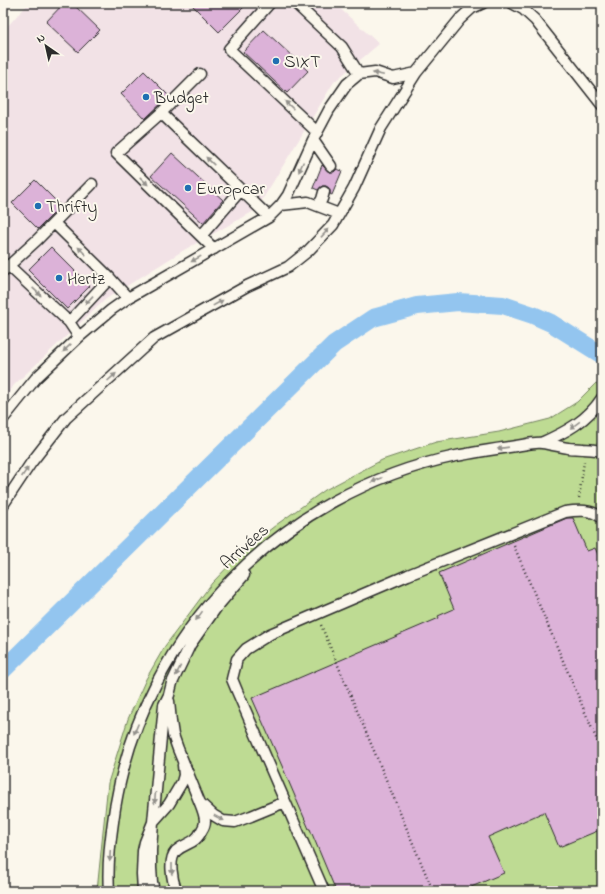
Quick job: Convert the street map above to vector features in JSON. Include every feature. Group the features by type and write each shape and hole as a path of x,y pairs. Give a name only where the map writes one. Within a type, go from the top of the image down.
{"lane":[{"path":"270,3 230,49 315,136 330,166"},
{"path":"295,3 342,47 359,74"},
{"path":"3,505 31,463 66,418 154,338 247,286 288,267 308,251 333,225 354,188 381,128 416,73 460,19 472,8 483,3"},
{"path":"515,4 535,20 602,105"},
{"path":"3,419 36,378 79,337 111,310 128,298 269,217 281,205 288,195 315,136 329,110 347,84 359,74 374,72 393,78 416,73"},
{"path":"200,74 161,114 116,154 214,249"},
{"path":"161,114 269,217"},
{"path":"79,337 69,322 5,268 37,240 92,184"},
{"path":"201,236 241,190"},
{"path":"318,206 324,192"},
{"path":"281,205 308,202 339,214"},
{"path":"54,223 110,278 128,298"},
{"path":"69,322 110,278"},
{"path":"541,443 573,428 596,407 602,398"},
{"name":"Arrivées","path":"109,891 108,883 111,833 119,785 133,737 152,692 176,648 205,608 239,572 276,539 303,520 338,499 368,484 418,465 470,453 541,443 570,449 585,448 602,451"},
{"path":"324,891 232,679 237,659 246,649 270,634 316,613 565,512 578,510 588,511 602,518"},
{"path":"154,891 152,882 151,850 164,705 172,683 190,645 216,608 276,539"},
{"path":"168,696 173,735 200,803 205,820 200,836 176,851 172,858 171,869 176,890"},
{"path":"143,891 142,874 145,842 153,822 169,804 182,782 184,775 182,760"},
{"path":"200,803 213,815 223,821 235,822 285,802"}],"path":[{"path":"578,510 585,448"},
{"path":"509,534 602,752"},
{"path":"316,613 433,891"}],"shaded area":[{"path":"29,3 334,3 379,44 334,82 256,210 184,250 106,299 14,385 3,402 3,31"}],"green space":[{"path":"596,383 602,386 602,891 97,891 108,783 128,719 146,679 165,646 212,583 244,550 325,490 382,460 436,442 499,432 550,419 577,402"}],"building":[{"path":"64,3 72,3 100,30 78,52 46,22"},
{"path":"190,3 248,3 219,32"},
{"name":"SIXT","path":"264,30 308,71 287,93 243,52"},
{"name":"Budget","path":"144,71 169,96 145,119 121,94"},
{"name":"Europcar","path":"172,153 223,200 203,223 151,176"},
{"path":"322,165 329,172 334,172 337,169 342,171 332,195 330,194 329,188 326,186 322,186 318,190 313,188"},
{"name":"Thrifty","path":"35,180 61,206 38,229 12,203"},
{"name":"Hertz","path":"51,247 90,286 67,309 28,270"},
{"path":"567,518 573,518 587,551 595,548 602,563 602,829 559,847 544,812 488,837 504,873 462,891 336,891 252,698 439,618 438,616 454,609 439,573"}],"waterway":[{"path":"3,670 334,344 373,318 417,306 458,302 503,305 551,323 602,355"}],"place":[{"name":"SIXT","path":"276,61"},
{"name":"Budget","path":"146,97"},
{"name":"Europcar","path":"188,188"},
{"name":"Thrifty","path":"38,206"},
{"name":"Hertz","path":"59,278"}]}
